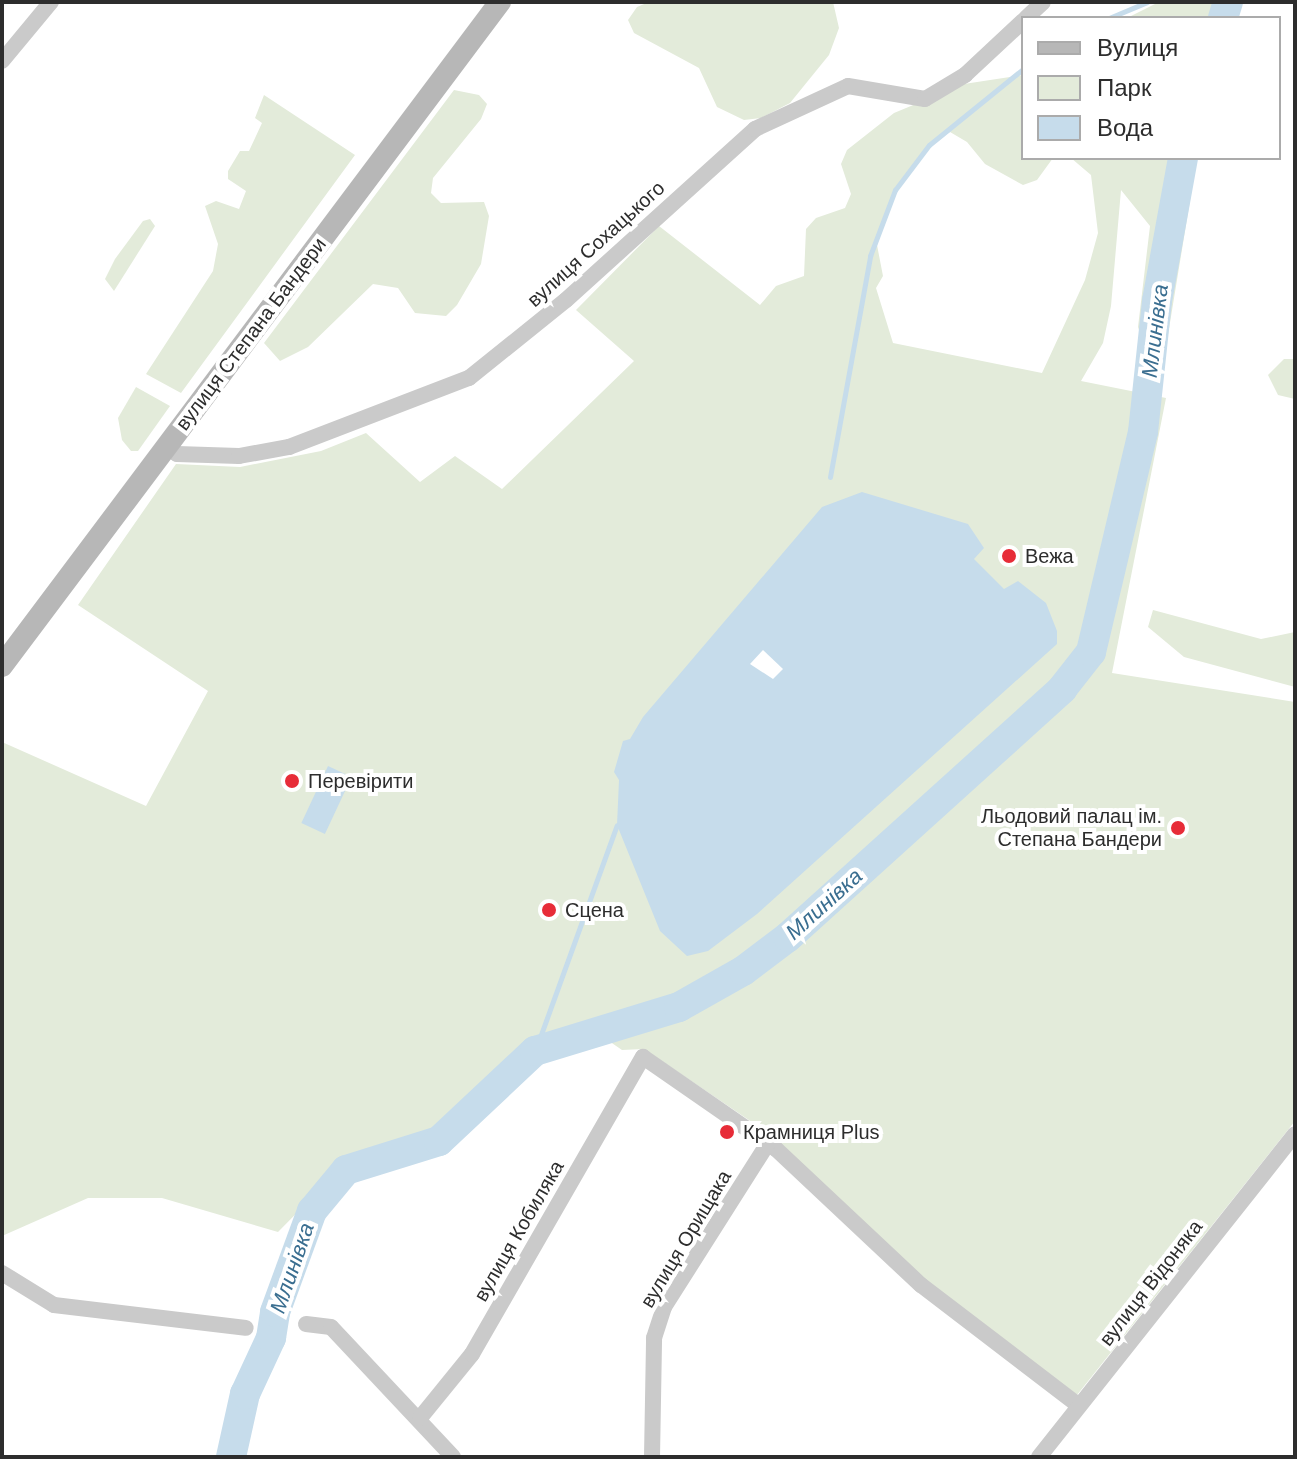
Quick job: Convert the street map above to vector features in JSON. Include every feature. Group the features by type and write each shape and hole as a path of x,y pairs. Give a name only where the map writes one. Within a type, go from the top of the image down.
{"main road":[{"name":"вулиця Степана Бандери","path":"2,666 500,2"}],"street":[{"path":"2,61 51,2"},
{"name":"вулиця Сохацького","path":"1027,16 1043,2"},
{"name":"вулиця Сохацького","path":"167,447 177,454 239,456 289,447 469,378 535,327 755,129 848,86 925,99 965,75 1021,22"},
{"name":"вулиця Кобиляка","path":"420,1418 472,1354 643,1057 768,1143"},
{"name":"вулиця Відоняка","path":"1039,1457 1295,1134"},
{"path":"768,1143 921,1285 1079,1406"},
{"name":"вулиця Орищака","path":"652,1457 654,1338 664,1307 768,1143"},
{"path":"3,1272 54,1305 246,1328"},
{"path":"306,1324 331,1327 420,1418 453,1457"}],"green space":[{"path":"649,2 833,2 839,28 829,55 790,103 761,118 744,120 717,107 699,68 634,33 628,20 637,7"},
{"path":"1159,2 1220,2 1215,16 1131,16"},
{"path":"1021,75 1021,160 1052,160 1037,180 1023,185 985,164 967,142 950,132 929,145 895,190 877,245 883,276 876,288 893,343 1042,373 1085,280 1098,233 1091,175 1073,160 1197,160 1166,347 1143,342 1138,327 1150,226 1121,190 1111,306 1103,343 1081,381 1166,398 1112,673 1295,702 1295,1121 1077,1395 921,1276 768,1133 644,1049 622,1050 606,1039 514,1059 436,1132 349,1160 278,1232 162,1198 88,1198 2,1236 2,742 146,806 208,691 78,605 176,464 240,467 321,451 366,433 420,482 455,456 502,489 634,361 576,310 659,226 760,305 776,286 804,276 806,229 816,218 845,208 851,194 841,164 847,150 894,113 964,84"},
{"path":"454,90 479,95 487,104 481,119 433,178 431,193 441,203 484,202 489,216 481,264 457,305 446,316 415,313 398,288 373,284 308,347 280,361 264,343"},
{"path":"264,95 355,155 181,393 146,374 213,271 218,244 205,206 216,201 239,209 246,191 228,179 228,171 240,151 249,151 262,123 255,118"},
{"path":"150,219 155,226 114,291 105,279 115,259 143,221"},
{"path":"1284,359 1295,359 1295,399 1278,395 1268,375"},
{"path":"136,387 170,406 138,451 131,451 122,440 118,418"},
{"path":"1153,610 1261,639 1295,632 1295,687 1184,657 1148,627"}],"water":[{"path":"862,492 968,524 984,548 974,559 1004,589 1018,581 1046,603 1057,631 1057,644 757,914 708,951 687,956 660,931 617,825 619,780 614,772 623,741 630,739 643,717 822,507"},
{"path":"328,766 352,777 325,834 301,823"}],"pier":[{"path":"763,650 783,669 773,679 750,664"}],"waterway":[{"path":"1114,16 1147,2"},
{"name":"Млинівка","path":"1224,16 1228,2"},
{"path":"830,477 870,256 895,190 929,145 1021,71"},
{"name":"Млинівка","path":"231,1457 245,1394 271,1338 275,1312 312,1211 346,1170 439,1141 535,1051 679,1007 743,971 788,937 1062,689 1091,652 1143,432 1157,301 1183,160"},
{"path":"535,1051 617,825"}],"place":[{"name":"Вежа","path":"1009,556"},
{"name":"Перевірити","path":"292,781"},
{"name":"Льодовий палац ім. Степана Бандери","path":"1178,828"},
{"name":"Сцена","path":"549,910"},
{"name":"Крамниця Plus","path":"727,1132"}]}
